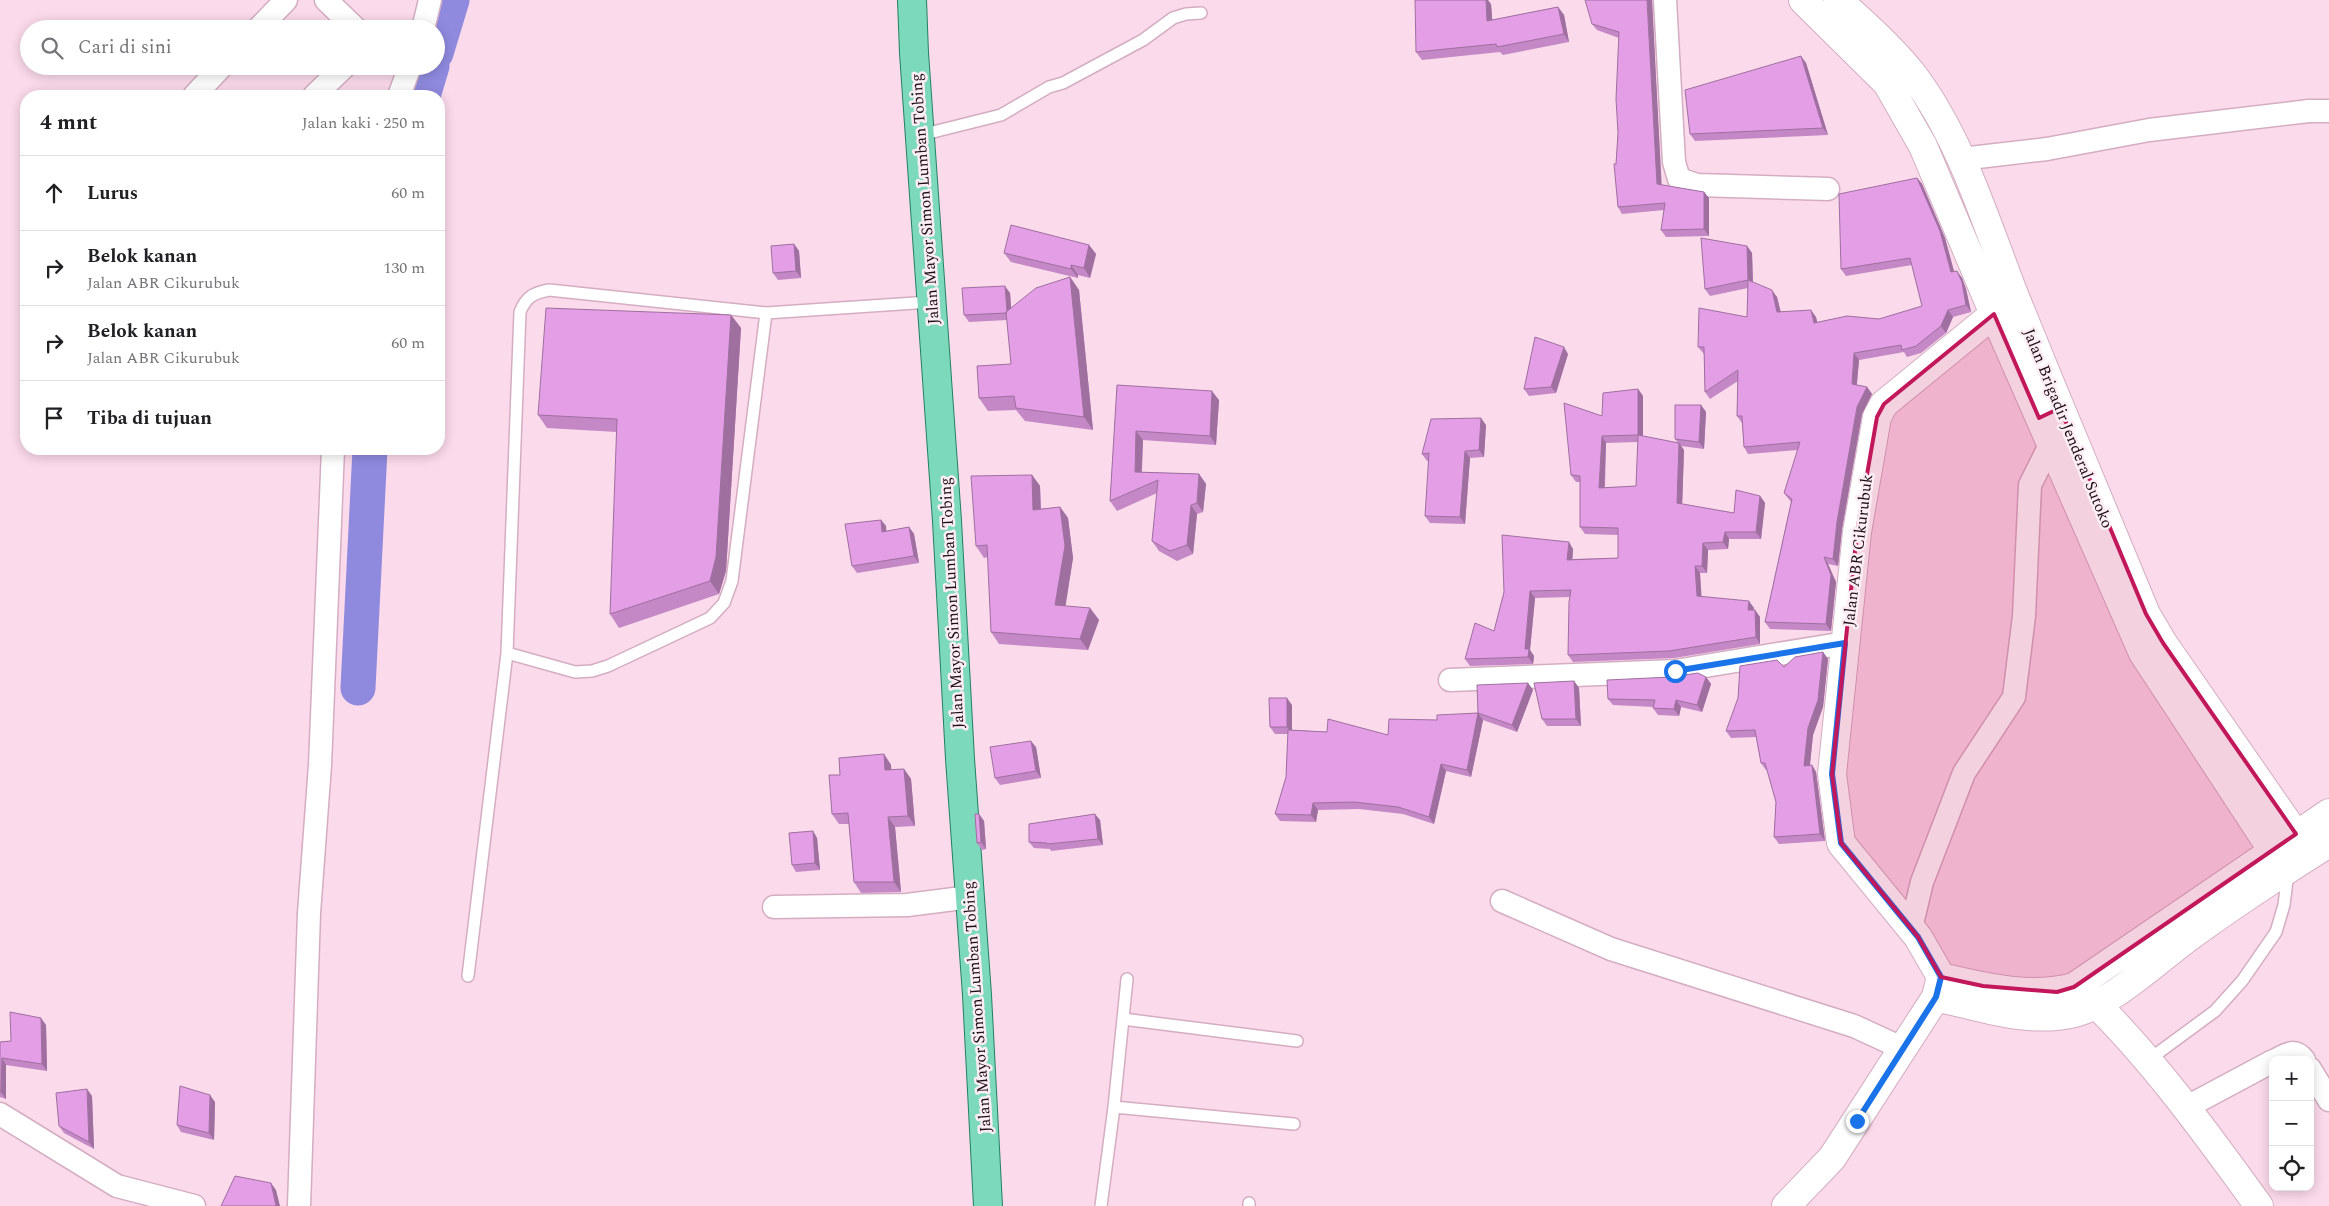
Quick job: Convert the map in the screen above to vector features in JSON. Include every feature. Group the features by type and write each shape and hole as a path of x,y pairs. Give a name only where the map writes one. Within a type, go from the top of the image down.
{"main road":[{"name":"Jalan Mayor Simon Lumban Tobing","path":"912,0 930,302 948,521 970,897 978,995 988,1206"}],"street":[{"path":"267,20 286,0"},
{"path":"326,0 347,20"},
{"path":"425,20 430,0"},
{"path":"1665,0 1674,162 1679,179 1697,185 1828,189"},
{"path":"1802,0 1887,83 1923,146 1994,314 2049,413 2050,445 2143,654 2299,850"},
{"name":"Jalan Brigadir Jenderal Sutoko","path":"1838,0 1883,42 1913,75 1961,159 2049,413 2146,614 2163,643 2299,850"},
{"path":"200,90 214,75"},
{"path":"320,90 336,75"},
{"path":"401,90 407,75"},
{"path":"1961,159 2047,149 2149,130 2309,111 2329,111"},
{"name":"Jalan ABR Cikurubuk","path":"1939,987 1910,928 1841,843 1832,774 1856,532 1877,417 1884,404 1994,314"},
{"path":"1910,928 1922,882 1964,774 2014,696 2024,616 2030,485 2050,445"},
{"path":"300,1206 309,913 320,765 334,455"},
{"path":"1450,680 1675,671 1845,643"},
{"path":"1939,987 2016,1016 2044,1017 2071,1014 2097,1005 2194,933 2299,850 2329,813"},
{"path":"1939,987 2058,992 2074,987 2299,850"},
{"path":"774,907 907,905 970,897"},
{"path":"1502,901 1612,949 1854,1026 1904,1049"},
{"path":"1786,1206 1832,1158 1904,1049 1939,987"},
{"path":"2097,1005 2187,1107 2259,1206"},
{"path":"2282,1056 2291,1052 2297,1052 2300,1056"},
{"path":"2187,1107 2269,1063"},
{"path":"2314,1076 2329,1100"},
{"path":"0,1114 117,1186 194,1206"}],"lane":[{"path":"921,135 1001,115 1049,87 1063,83 1143,40 1173,18 1186,14 1201,14"},
{"path":"468,976 507,653 520,312 524,300 536,293 549,290 766,313 930,302"},
{"path":"507,653 575,672 592,671 608,666 710,618 724,602 732,581 766,313"},
{"path":"2147,1061 2216,1011 2242,981 2276,932 2299,850"},
{"path":"1101,1206 1114,1108 1127,979"},
{"path":"1123,1020 1297,1041"},
{"path":"1114,1108 1294,1124"}],"highlighted area":[{"path":"1994,314 2039,418 2060,408 2146,614 2163,643 2296,834 2074,987 2057,992 1983,986 1941,977 1918,937 1841,843 1832,774 1857,532 1877,417 1884,404"}],"building":[{"path":"1415,0 1486,0 1487,21 1558,7 1564,34 1497,47 1496,44 1416,52"},
{"path":"1585,0 1647,0 1657,184 1704,192 1704,229 1661,230 1665,203 1618,207 1614,164 1616,164 1618,133 1616,99 1619,32 1592,24"},
{"path":"1801,56 1823,128 1690,134 1685,90"},
{"path":"1917,178 1940,231 1951,272 1957,271 1962,282 1966,305 1948,310 1941,326 1916,346 1902,350 1901,345 1854,353 1852,384 1867,387 1857,407 1837,522 1833,559 1824,557 1831,575 1826,624 1765,622 1792,499 1784,493 1800,442 1744,447 1742,416 1737,416 1738,370 1705,392 1704,347 1698,347 1699,308 1747,317 1748,280 1772,290 1777,312 1811,310 1814,323 1847,316 1879,319 1922,306 1910,258 1841,269 1839,194"},
{"path":"1011,225 1089,245 1084,268 1071,265 1071,269 1004,253"},
{"path":"1701,238 1747,246 1748,280 1705,289"},
{"path":"794,244 796,271 773,273 771,246"},
{"path":"1070,277 1084,417 1016,408 1014,396 979,398 977,366 1011,364 1006,312 1036,288"},
{"path":"1005,286 1006,313 964,315 962,288"},
{"path":"546,308 731,315 716,557 710,581 610,614 617,419 538,415"},
{"path":"1535,337 1564,347 1551,387 1524,389"},
{"path":"1117,385 1212,391 1210,436 1136,431 1135,472 1199,474 1197,503 1191,505 1187,545 1170,551 1152,541 1158,480 1110,501"},
{"path":"1638,389 1638,435 1679,443 1677,503 1734,513 1736,490 1760,496 1756,532 1725,532 1723,542 1703,543 1702,566 1695,566 1697,596 1749,601 1748,610 1755,610 1756,637 1669,651 1568,655 1571,590 1530,591 1525,649 1529,649 1528,657 1465,659 1475,623 1494,631 1504,592 1502,535 1569,542 1567,560 1618,558 1618,528 1580,527 1580,476 1571,475 1564,403 1602,416 1603,393","holes":["1638,435 1636,486 1599,488 1602,436"]},
{"path":"1675,405 1701,405 1699,442 1675,439"},
{"path":"1481,418 1479,450 1465,451 1460,517 1425,516 1429,453 1422,454 1431,419"},
{"path":"1032,475 1033,510 1060,507 1065,546 1055,605 1090,608 1080,639 991,632 987,545 976,546 971,476"},
{"path":"881,520 882,532 909,527 914,556 852,566 845,524"},
{"path":"1823,652 1818,700 1808,728 1804,766 1812,765 1820,834 1774,837 1776,802 1765,763 1761,763 1755,730 1726,731 1738,698 1740,666 1777,660 1784,667 1795,657"},
{"path":"1698,673 1706,677 1697,705 1676,700 1674,709 1653,708 1655,700 1608,699 1607,680 1671,677"},
{"path":"1574,681 1576,719 1542,719 1534,683"},
{"path":"1528,683 1512,725 1478,713 1477,685"},
{"path":"1269,698 1287,698 1287,727 1270,727"},
{"path":"1478,713 1467,770 1441,764 1429,817 1398,807 1354,802 1313,803 1311,815 1275,814 1286,777 1288,730 1327,732 1328,719 1388,735 1389,719 1437,720 1437,715"},
{"path":"1031,741 1036,771 995,778 990,747"},
{"path":"884,754 885,770 904,769 908,816 888,817 894,882 854,882 848,813 832,814 829,775 840,775 839,758"},
{"path":"975,814 979,814 981,842 977,843"},
{"path":"1095,814 1098,839 1047,844 1029,842 1029,824"},
{"path":"813,831 815,863 792,865 789,833"},
{"path":"10,1012 41,1018 42,1064 2,1058 0,1092 0,1042 11,1041"},
{"path":"180,1086 210,1095 209,1133 177,1125"},
{"path":"87,1089 89,1142 59,1126 56,1093"},
{"path":"235,1176 271,1183 276,1206 221,1206"}],"waterway":[{"path":"445,23 452,0"},
{"path":"425,90 429,75"},
{"path":"358,688 370,455"}],"route":[{"path":"1675,671 1845,643 1832,774 1841,843 1918,937 1941,977 1936,997 1857,1121"}]}
